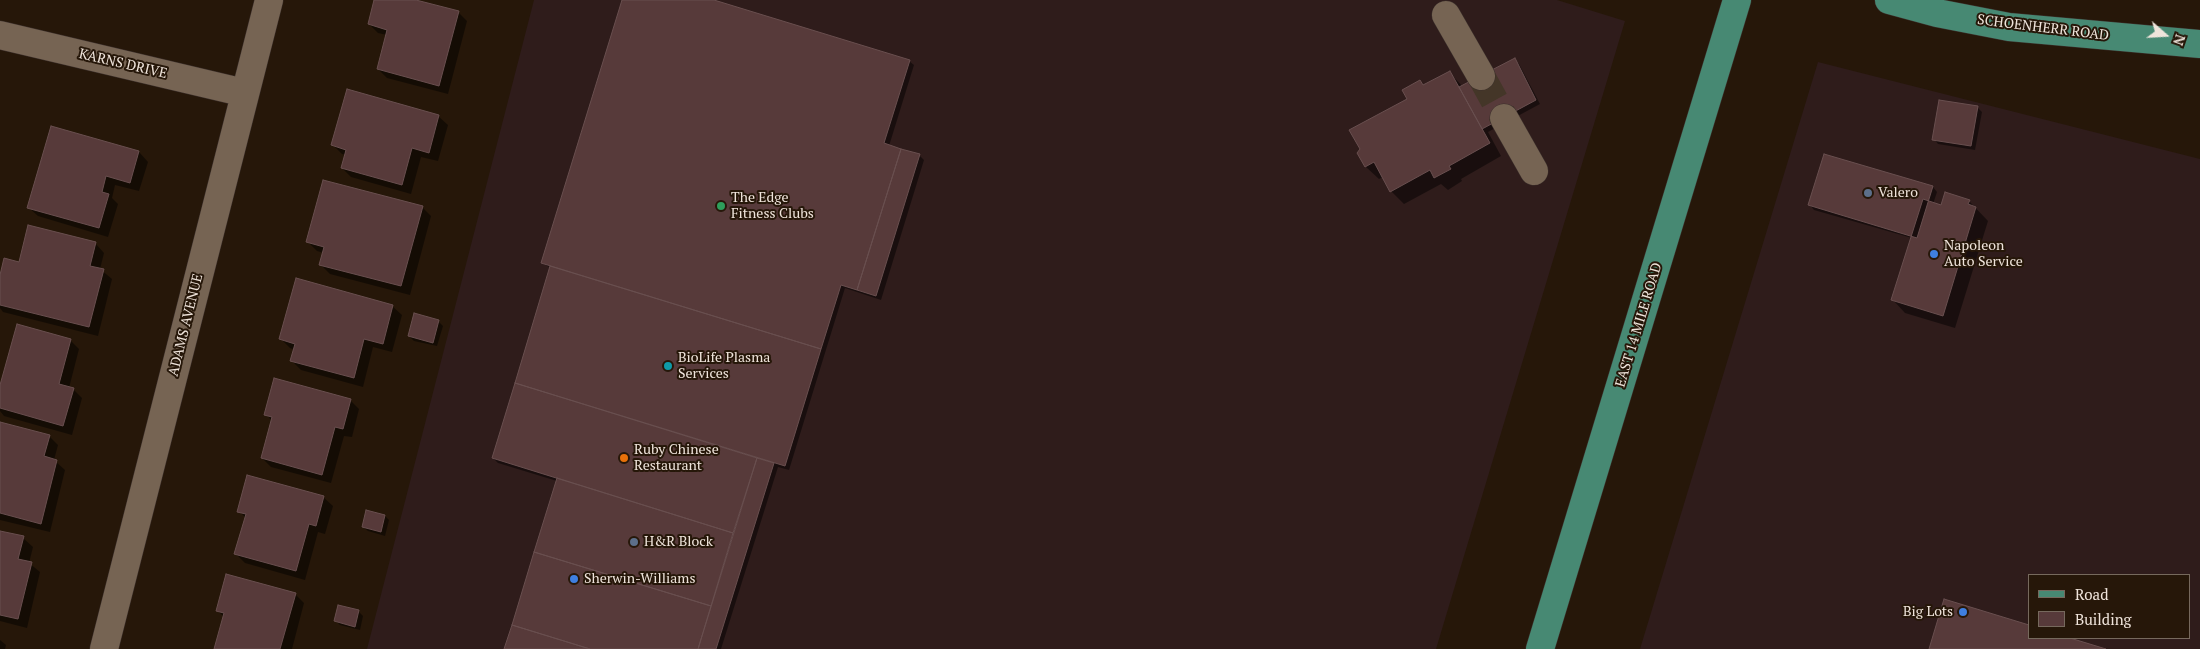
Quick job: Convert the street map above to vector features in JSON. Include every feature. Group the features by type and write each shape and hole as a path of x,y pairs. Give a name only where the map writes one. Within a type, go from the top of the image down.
{"main road":[{"name":"EAST 14 MILE ROAD","path":"1540,649 1737,0"},
{"name":"SCHOENHERR ROAD","path":"1889,0 1937,13 2009,27 2200,44"}],"street":[{"name":"ADAMS AVENUE","path":"104,649 269,0"},
{"path":"1446,15 1480,76"},
{"name":"KARNS DRIVE","path":"0,35 245,93"},
{"path":"1504,118 1534,171"}],"shaded area":[{"path":"534,0 1557,0 1625,21 1436,649 367,649"},
{"path":"1818,62 2200,159 2200,649 1640,649"}],"building":[{"path":"374,0 416,0 459,11 439,86 377,69 387,30 368,24"},
{"name":"The Edge Fitness Clubs","path":"622,0 714,0 910,60 884,143 901,149 857,290 841,285 821,349 541,263"},
{"path":"1515,58 1536,100 1482,129 1459,87"},
{"path":"1450,71 1490,143 1449,166 1451,169 1434,178 1430,170 1390,192 1374,162 1365,167 1357,153 1360,149 1349,130 1407,99 1402,90 1420,80 1423,85"},
{"path":"347,89 439,115 429,153 412,148 402,185 341,168 346,150 331,145"},
{"path":"1939,100 1978,106 1971,146 1932,140"},
{"path":"51,126 139,151 130,183 106,176 102,192 109,194 99,228 27,208"},
{"path":"901,149 920,154 876,296 857,290"},
{"path":"1824,154 1933,186 1917,238 1808,205"},
{"path":"323,180 423,206 401,286 319,265 324,247 306,242"},
{"name":"Napoleon Auto Service","path":"1945,192 1970,200 1968,204 1976,207 1943,316 1891,300 1923,199 1941,205"},
{"path":"28,225 96,242 90,266 104,269 89,327 0,305 0,275 4,258 19,262"},
{"name":"BioLife Plasma Services","path":"550,266 821,349 785,466 515,383"},
{"path":"296,278 393,305 383,344 364,339 354,378 290,361 295,344 279,339"},
{"path":"414,313 439,320 433,343 408,336"},
{"path":"17,324 71,339 59,384 74,388 63,426 0,408 0,385"},
{"path":"274,378 351,399 343,429 335,427 322,475 261,458 272,417 264,415"},
{"name":"Ruby Chinese Restaurant","path":"515,383 757,458 733,533 492,458"},
{"path":"0,422 50,435 44,456 57,460 41,524 0,513"},
{"path":"757,458 774,463 716,649 698,649"},
{"path":"247,475 324,496 316,526 309,524 296,571 234,554 246,514 237,512"},
{"name":"H&R Block","path":"557,478 733,533 711,606 534,552"},
{"path":"366,510 385,515 381,532 362,527"},
{"path":"0,531 24,536 18,559 32,562 18,619 0,615"},
{"name":"Sherwin-Williams","path":"534,552 711,606 698,649 590,649 512,625"},
{"path":"226,574 296,593 280,649 214,649 224,613 216,611"},
{"name":"Big Lots","path":"1944,599 2028,625 2028,639 2073,639 2106,649 1929,649"},
{"path":"338,605 359,610 355,627 334,621"},
{"path":"512,625 590,649 504,649"}],"tunnel":[{"path":"1481,76 1504,118"}],"place":[{"name":"Valero","path":"1868,193"},
{"name":"The Edge Fitness Clubs","path":"721,206"},
{"name":"Napoleon Auto Service","path":"1934,254"},
{"name":"BioLife Plasma Services","path":"668,366"},
{"name":"Ruby Chinese Restaurant","path":"624,458"},
{"name":"H&R Block","path":"634,542"},
{"name":"Sherwin-Williams","path":"574,579"},
{"name":"Big Lots","path":"1963,612"}]}
